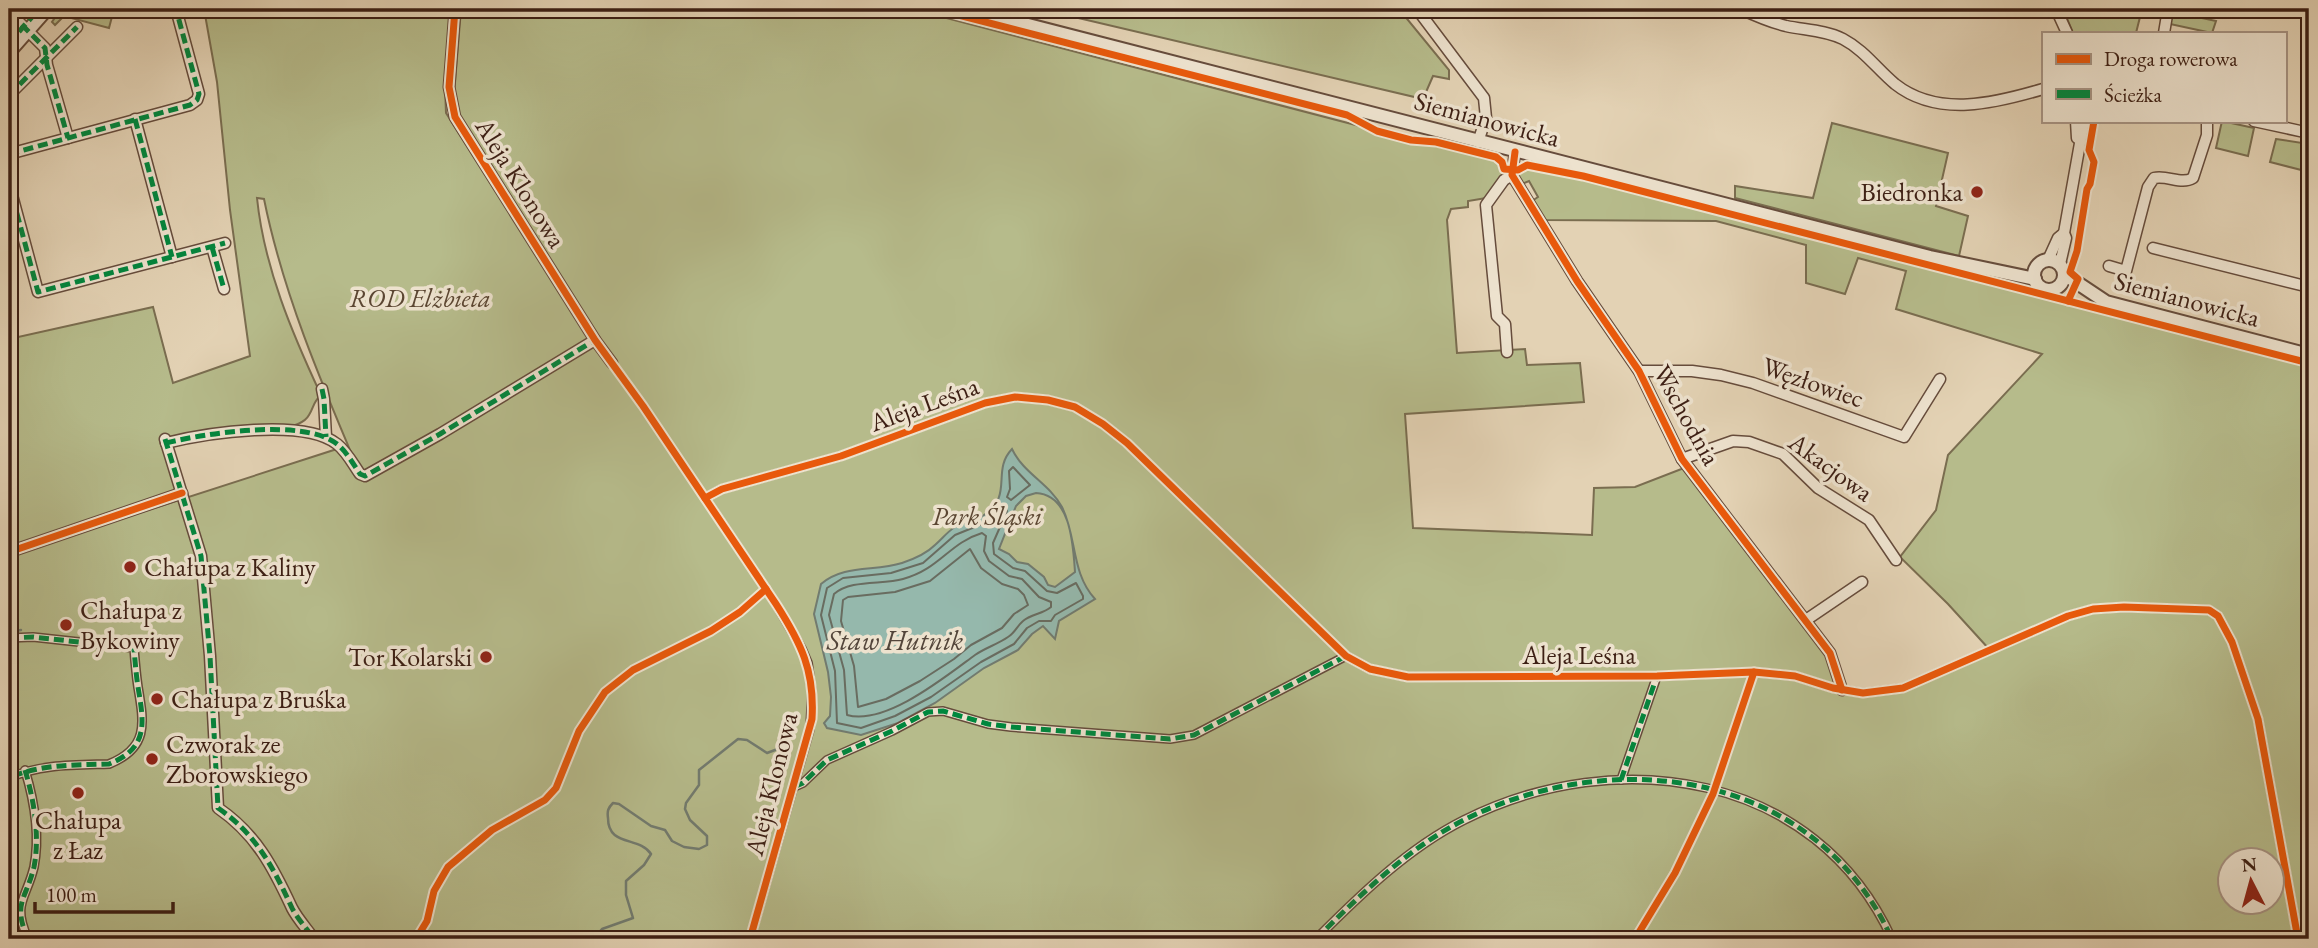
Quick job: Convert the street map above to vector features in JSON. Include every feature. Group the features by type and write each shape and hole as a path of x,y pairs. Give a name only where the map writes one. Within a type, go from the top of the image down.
{"street":[{"path":"9,52 47,9"},
{"path":"9,153 190,105 197,100 197,83 176,9"},
{"name":"Aleja Klonowa","path":"455,9 449,86 455,117 612,363"},
{"name":"Siemianowicka","path":"966,9 1961,265 1998,270 2049,269 2095,297"},
{"path":"1417,9 1484,98 1486,113 1478,142"},
{"path":"1741,9 1766,20 1841,38 1864,54 1905,91 1934,103 1973,104 2003,100 2042,89"},
{"path":"2056,9 2067,32"},
{"path":"2164,32 2168,9"},
{"path":"9,17 29,30 45,48 68,138"},
{"path":"9,95 77,27"},
{"path":"135,119 172,257"},
{"path":"2076,122 2078,149"},
{"path":"2059,286 2049,269 2058,238 2064,233 2084,122"},
{"path":"2109,266 2126,271 2148,187 2154,178 2164,177 2184,182 2193,178 2207,135 2207,122"},
{"path":"2259,122 2309,133"},
{"path":"1507,352 1505,324 1497,316 1486,205 1504,180 1513,175 1515,152"},
{"name":"Wschodnia","path":"1513,175 1577,281 1639,371 1682,459 1830,653 1842,690"},
{"path":"9,184 38,292 225,243"},
{"path":"212,247 224,289"},
{"path":"2153,248 2309,287"},
{"name":"Siemianowicka","path":"2049,269 2043,288 2059,286 2112,304 2309,355"},
{"path":"314,939 293,910 278,875 249,833 218,808 210,656 201,556 166,441 232,432 284,430 326,438 344,452 360,474 371,475 595,340"},
{"name":"Węzłowiec","path":"1639,371 1702,371 1742,380 1904,437 1940,379"},
{"path":"321,389 326,438"},
{"name":"Aleja Leśna","path":"705,498 722,489 841,456 985,403 1015,397 1048,400 1075,407 1127,443 1346,656 1370,669 1408,677 1775,673 1863,693 1903,688 2067,616 2092,609 2158,607 2209,610 2218,616 2232,642 2258,719 2298,939"},
{"name":"Akacjowa","path":"1682,459 1733,441 1749,442 1783,454 1818,488 1869,520 1896,560"},
{"path":"9,552 181,493"},
{"name":"Aleja Klonowa","path":"705,498 795,634 808,663 812,693 812,719 750,939"},
{"path":"1806,620 1862,582"},
{"path":"9,638 33,637 134,648 142,707 142,733 136,745 119,760 109,764 25,771 9,778"},
{"path":"793,787 803,783 827,760 928,712 947,713 988,724 1012,727 1170,739 1194,735 1346,656"},
{"path":"1621,780 1657,676"},
{"path":"25,771 30,788 36,848 34,868 20,903 20,914 28,939"},
{"path":"1316,939 1370,887 1413,853 1462,821 1503,803 1537,793 1582,783 1621,780 1665,781 1715,790 1768,808 1820,842 1850,872 1870,898 1892,939"}],"green space":[{"path":"61,9 114,9 109,28 64,16 55,25 52,22"},
{"name":"ROD Elżbieta","path":"204,9 450,9 446,113 591,341 372,473 358,469 292,303 264,199 257,198 266,249 281,299 321,395 307,418 301,423 283,428 167,440 178,490 9,548 9,339 153,307 173,383 250,356 230,210 217,82"},
{"name":"Park Śląski","path":"461,9 912,9 1367,128 1373,132 1498,160 1504,174 1486,198 1468,201 1468,207 1451,209 1447,220 1457,353 1525,349 1527,365 1580,363 1584,402 1405,414 1413,528 1592,535 1594,488 1635,487 1684,468 1827,653 1836,683 1862,694 1906,687 1989,649 1900,557 1936,510 1948,455 2042,354 1896,309 1906,271 1858,258 1845,294 1806,283 1806,245 1716,221 1543,220 1532,201 1538,197 1529,181 1522,184 1517,175 1521,169 1528,167 1583,177 2309,365 2309,939 9,939 9,555 337,449 367,479 594,345 458,116 454,95"},
{"path":"1040,9 1399,9 1449,70 1449,79 1433,76 1423,99"},
{"path":"2063,9 2131,9 2131,13 2140,17 2136,32 2073,32"},
{"path":"2171,9 2198,9 2197,17 2216,21 2212,32 2170,24"},
{"path":"2222,122 2254,128 2248,156 2216,148"},
{"path":"1832,123 1948,153 1936,206 1968,216 1959,256 1735,198 1735,186 1813,198"},
{"path":"2276,139 2309,144 2309,172 2270,162"}],"water":[{"name":"Staw Hutnik","path":"1012,449 1023,465 1057,499 1067,518 1082,578 1095,599 1059,621 1055,639 1043,626 1018,650 984,668 935,703 898,723 861,735 827,728 824,723 830,716 831,697 814,614 821,584 850,571 891,566 915,558 924,554 955,527 984,515 998,499 1006,457","holes":["1036,493 1057,502 1068,523 1075,572 1055,587 1048,585 1044,577 1028,564 1017,562 999,549 1016,506 1026,496"]}],"waterway":[{"path":"9,632 21,630"},
{"path":"598,939 597,935 602,929 633,918 626,895 626,881 644,865 651,854 646,848 613,833 609,827 608,813 613,803 619,804 651,826 665,830 672,841 684,847 699,849 707,845 707,836 690,820 685,809 686,803 699,785 699,770 738,739 747,740 767,753 791,744"}],"marked path":[{"path":"9,43 39,9"},
{"path":"9,154 190,105 197,100 199,94 176,9"},
{"path":"9,17 19,22 45,48 47,65 68,138"},
{"path":"9,95 77,27"},
{"path":"135,119 172,257"},
{"path":"9,184 38,292 225,243"},
{"path":"212,247 224,289"},
{"path":"166,443 229,432 302,431 322,436 337,444 360,474 365,476 595,340"},
{"path":"322,389 326,437"},
{"path":"165,439 201,556 210,656 218,808 243,829 262,852 294,912 314,939"},
{"path":"9,638 33,637 134,648 142,712 141,733 131,750 122,758 109,764 45,768 9,778"},
{"path":"794,787 803,783 827,760 928,712 943,711 988,724 1011,727 1170,739 1194,735 1346,656"},
{"path":"1621,780 1657,676"},
{"path":"25,770 36,831 34,867 21,909 23,927 28,939"},
{"path":"1316,939 1367,889 1404,858 1464,820 1523,796 1585,783 1647,780 1707,788 1764,808 1815,839 1858,883 1892,939"}],"cycle path":[{"path":"455,9 449,87 455,117 595,340 643,406 776,604 793,632 809,672 812,719 750,939"},
{"path":"935,9 1347,115 1377,131 1496,157 1502,162 1504,169 1518,170 1527,165 1583,176 2309,363"},
{"path":"2068,301 2078,279 2070,272 2077,251 2094,162 2089,150 2094,122"},
{"path":"1515,152 1512,175 1577,281 1639,371 1682,459 1830,653 1842,690"},
{"path":"705,498 722,489 841,456 985,403 1015,397 1048,400 1075,407 1127,443 1346,656 1370,669 1408,677 1657,676 1754,672 1795,676 1833,688 1863,693 1903,688 2068,616 2093,609 2124,607 2209,610 2218,616 2232,642 2258,719 2298,939"},
{"path":"9,552 182,493"},
{"path":"416,939 427,921 434,891 448,867 492,830 545,800 556,788 579,731 605,692 633,670 711,631 740,612 766,589"},
{"path":"1635,939 1675,873 1713,794 1754,672"}],"place":[{"name":"Biedronka","path":"1977,192"},
{"name":"Chałupa z Kaliny","path":"130,567"},
{"name":"Chałupa z Bykowiny","path":"66,625"},
{"name":"Tor Kolarski","path":"486,657"},
{"name":"Chałupa z Bruśka","path":"157,699"},
{"name":"Czworak ze Zborowskiego","path":"152,759"},
{"name":"Chałupa z Łaz","path":"78,793"}]}
